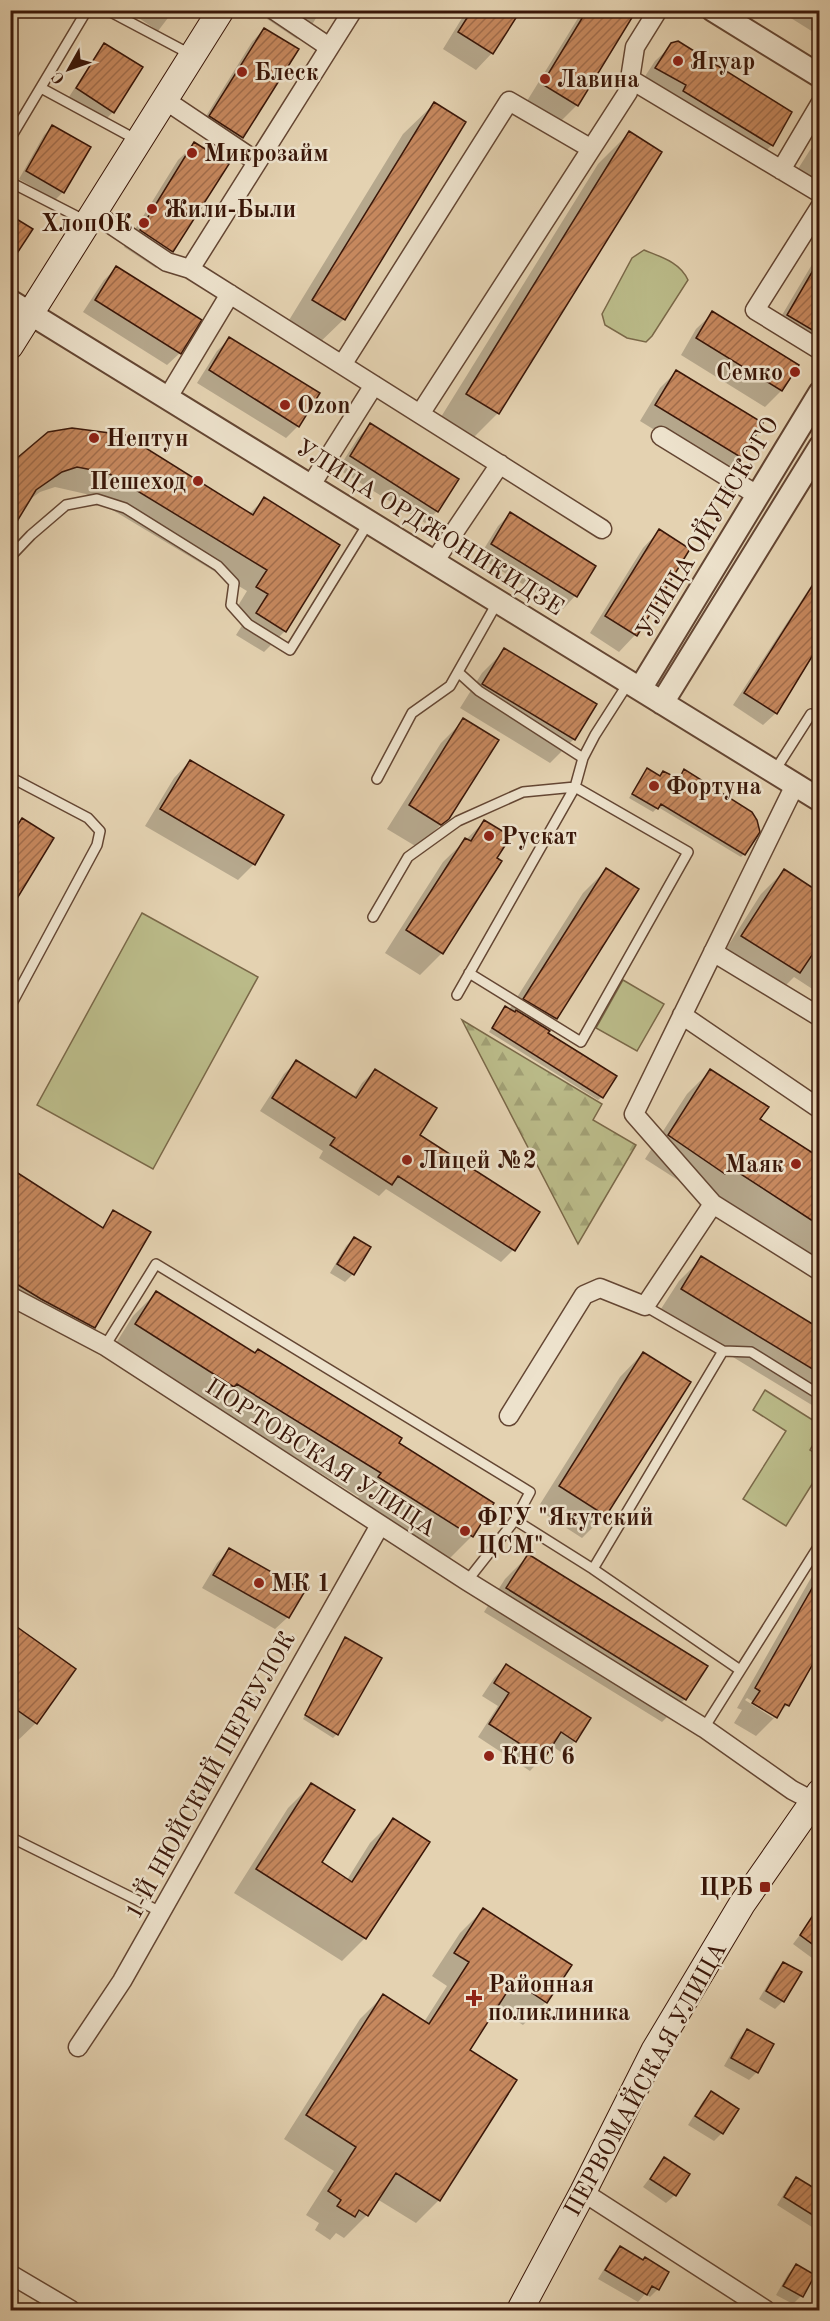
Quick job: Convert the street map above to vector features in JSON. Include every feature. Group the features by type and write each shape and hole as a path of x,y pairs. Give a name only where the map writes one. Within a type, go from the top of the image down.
{"main road":[{"path":"10,346 21,307 91,218 221,10"},
{"name":"ПЕРВОМАЙСКАЯ УЛИЦА","path":"520,2310 584,2192 654,2051 742,1904 816,1796"}],"street":[{"path":"274,10 329,47"},
{"path":"190,269 353,10"},
{"path":"420,414 628,92 634,47 658,10"},
{"path":"726,14 819,76"},
{"path":"630,79 819,193"},
{"path":"165,100 256,161"},
{"path":"342,365 509,101 590,148"},
{"path":"781,170 819,104"},
{"path":"819,207 755,310 819,350"},
{"path":"91,218 167,262 190,269 602,529"},
{"path":"168,397 230,294"},
{"name":"УЛИЦА ОРДЖОНИКИДЗЕ","path":"21,307 819,800"},
{"path":"311,486 374,385"},
{"name":"УЛИЦА ОЙУНСКОГО","path":"635,686 819,393"},
{"path":"661,436 757,495"},
{"path":"662,703 819,447"},
{"path":"434,562 500,464"},
{"path":"795,785 634,1114 713,1204 819,1271"},
{"path":"713,952 819,1017"},
{"path":"682,1016 819,1109"},
{"path":"509,1416 584,1295 600,1288 645,1306 713,1204"},
{"name":"ПОРТОВСКАЯ УЛИЦА","path":"14,1304 105,1346 467,1581 704,1728 792,1790 816,1796"},
{"name":"1-Й НЮЙСКИЙ ПЕРЕУЛОК","path":"78,2047 122,1981 380,1525"},
{"path":"584,2192 766,2310"},
{"path":"10,2274 71,2310"}],"lane":[{"path":"10,140 87,10"},
{"path":"107,10 193,56"},
{"path":"42,88 139,141"},
{"path":"10,182 91,218"},
{"path":"10,556 66,505 97,499 125,508 218,566 234,583 231,605 248,624 290,650 369,522"},
{"path":"377,779 412,713 450,686 498,601"},
{"path":"458,672 479,690 583,758"},
{"path":"457,995 575,787 583,758 595,735 635,686"},
{"path":"774,772 811,714"},
{"path":"10,777 88,818 100,831 97,845 10,1006"},
{"path":"373,917 408,857 458,820 523,792 575,787 688,852 581,1042 469,973"},
{"path":"105,1346 156,1264 530,1492 515,1520 467,1581"},
{"path":"645,1306 723,1351 751,1352 819,1395"},
{"path":"593,1569 723,1351"},
{"path":"515,1520 593,1569 740,1670"},
{"path":"704,1728 819,1544"},
{"path":"10,1837 161,1912"}],"green space":[{"path":"644,250 675,264 688,280 646,342 627,338 605,325 602,314 632,258"},
{"path":"142,913 258,977 153,1169 37,1105"},
{"path":"623,980 664,1004 637,1051 596,1028"},
{"path":"462,1020 602,1104 593,1120 636,1145 578,1244"},
{"path":"765,1390 819,1424 819,1434 810,1450 819,1456 819,1473 786,1526 743,1499 786,1431 753,1410"}],"building":[{"path":"472,10 521,10 493,54 458,32"},
{"path":"587,10 625,10 633,16 578,106 542,84"},
{"path":"264,28 299,49 243,138 209,116"},
{"path":"678,41 792,112 773,146 683,91 686,85 655,68 671,43"},
{"path":"104,43 143,67 114,113 76,88"},
{"path":"434,102 466,122 345,320 312,300"},
{"path":"52,125 91,147 64,193 26,171"},
{"path":"629,131 662,152 499,414 466,394"},
{"path":"194,142 229,164 173,252 140,230"},
{"path":"10,215 33,229 10,264"},
{"path":"819,260 819,334 787,315"},
{"path":"116,266 202,320 181,354 95,300"},
{"path":"712,311 799,365 782,391 696,338"},
{"path":"229,337 320,393 299,427 209,370"},
{"path":"676,370 763,423 742,458 655,405"},
{"path":"370,423 459,479 438,512 350,456"},
{"path":"72,428 125,435 253,515 264,497 340,545 286,632 256,613 268,594 256,587 267,570 108,473 77,467 62,472 36,490 10,533 10,464 48,432"},
{"path":"510,512 596,566 577,597 491,544"},
{"path":"659,529 690,549 637,636 605,616"},
{"path":"819,575 819,645 777,714 744,693"},
{"path":"504,648 597,704 575,740 482,684"},
{"path":"463,718 499,740 449,819 441,825 409,805"},
{"path":"190,760 284,815 255,865 160,809"},
{"path":"647,768 660,776 663,771 679,779 684,769 752,812 760,832 745,855 661,804 658,809 632,794"},
{"path":"22,818 54,838 10,910 10,837"},
{"path":"484,820 504,832 506,844 497,858 502,861 443,954 406,930 465,838 471,841"},
{"path":"606,868 639,889 557,1019 523,999"},
{"path":"784,869 819,892 819,956 814,952 800,973 741,936"},
{"path":"505,1006 515,1012 516,1010 550,1031 548,1033 617,1076 603,1098 492,1028"},
{"name":"Лицей №2","path":"296,1060 356,1098 375,1069 437,1108 420,1135 540,1212 515,1251 398,1176 392,1185 330,1145 335,1138 272,1098"},
{"path":"710,1069 769,1107 760,1119 819,1157 819,1225 730,1167 725,1174 668,1135"},
{"path":"10,1168 103,1228 113,1210 151,1232 95,1328 10,1280"},
{"path":"354,1237 371,1247 354,1275 337,1264"},
{"path":"701,1256 819,1328 819,1373 681,1289"},
{"path":"156,1291 255,1353 258,1349 402,1438 399,1443 494,1503 473,1537 378,1477 381,1473 237,1384 234,1387 135,1324"},
{"path":"643,1352 691,1382 606,1516 559,1486"},
{"name":"МК 1","path":"229,1548 305,1591 289,1618 213,1575"},
{"path":"528,1554 708,1666 686,1700 506,1588"},
{"path":"819,1576 819,1653 789,1706 785,1704 777,1718 752,1703 760,1691 755,1688"},
{"path":"10,1622 76,1669 37,1724 10,1705"},
{"path":"345,1637 382,1658 338,1735 305,1715"},
{"path":"506,1664 591,1718 576,1742 561,1732 544,1759 489,1724 509,1693 494,1683"},
{"path":"311,1783 355,1810 322,1862 352,1882 393,1818 430,1842 366,1939 256,1869"},
{"path":"819,1906 819,1949 800,1935"},
{"name":"Районная поликлиника","path":"483,1908 572,1965 547,2003 514,1981 470,2050 517,2080 440,2201 396,2173 368,2216 359,2210 355,2217 337,2206 341,2200 328,2191 356,2147 306,2115 383,1994 429,2024 469,1962 454,1953"},
{"path":"783,1962 802,1972 784,2002 766,1991"},
{"path":"747,2029 774,2044 758,2073 731,2058"},
{"path":"711,2091 739,2109 723,2134 695,2116"},
{"path":"664,2157 690,2174 676,2196 650,2179"},
{"path":"796,2177 819,2191 819,2219 784,2197"},
{"path":"620,2246 643,2260 645,2257 669,2272 659,2290 652,2286 647,2295 605,2270"},
{"path":"796,2264 815,2275 803,2297 783,2286"}],"place":[{"name":"Ягуар","path":"678,61"},
{"name":"Блеск","path":"242,72"},
{"name":"Лавина","path":"545,79"},
{"name":"Микрозайм","path":"192,153"},
{"name":"Жили-Были","path":"152,209"},
{"name":"ХлопОК","path":"144,223"},
{"name":"Семко","path":"795,372"},
{"name":"Ozon","path":"285,405"},
{"name":"Нептун","path":"94,438"},
{"name":"Пешеход","path":"198,481"},
{"name":"Фортуна","path":"654,786"},
{"name":"Рускат","path":"489,836"},
{"name":"Лицей №2","path":"407,1160"},
{"name":"Маяк","path":"796,1164"},
{"name":"ФГУ \"Якутский ЦСМ\"","path":"465,1531"},
{"name":"МК 1","path":"259,1583"},
{"name":"КНС 6","path":"489,1756"},
{"name":"ЦРБ","path":"765,1887"},
{"name":"Районная поликлиника","path":"474,1998"}]}
